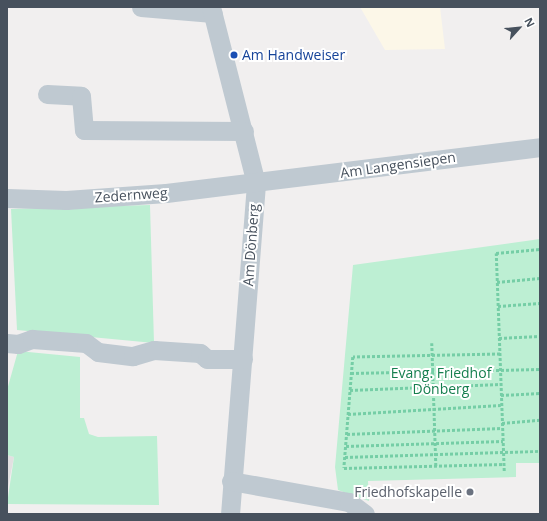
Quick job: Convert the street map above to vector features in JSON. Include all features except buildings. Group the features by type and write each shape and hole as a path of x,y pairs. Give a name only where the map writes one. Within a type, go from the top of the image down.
{"street":[{"name":"Am Dönberg","path":"141,7 212,10 244,131 256,184 243,360 231,481 230,514"},
{"path":"47,94 81,96 84,130 244,131"},
{"name":"Am Langensiepen","path":"256,184 540,147"},
{"name":"Zedernweg","path":"7,198 66,200 256,184"},
{"path":"7,343 18,344 32,339 86,343 98,352 133,356 154,350 200,353 207,359 243,360"},
{"path":"231,481 330,498 359,506 365,514"}],"path":[{"path":"504,471 496,253 540,248"},
{"path":"497,282 540,278"},
{"path":"498,306 540,303"},
{"path":"499,338 540,336"},
{"path":"432,343 436,466"},
{"path":"500,354 353,357 344,468 504,464"},
{"path":"351,373 540,369"},
{"path":"350,390 501,384"},
{"path":"501,395 540,393"},
{"path":"348,414 502,405"},
{"path":"502,423 540,420"},
{"path":"347,434 502,428"},
{"path":"346,446 503,441"},
{"path":"345,457 540,452"}],"shaded area":[{"path":"360,7 440,7 445,49 385,50"},
{"path":"7,455 14,457 7,492"}],"green space":[{"path":"150,205 154,343 17,330 11,209"},
{"name":"Evang. Friedhof Dönberg","path":"540,239 540,463 516,463 516,477 368,481 369,501 338,490 335,467 353,265"},
{"path":"18,351 80,357 80,418 84,418 89,434 98,437 157,436 159,505 7,504 14,457 7,455 7,390"}],"place":[{"name":"Am Handweiser","path":"234,55"},
{"name":"Friedhofskapelle","path":"470,492"}]}
